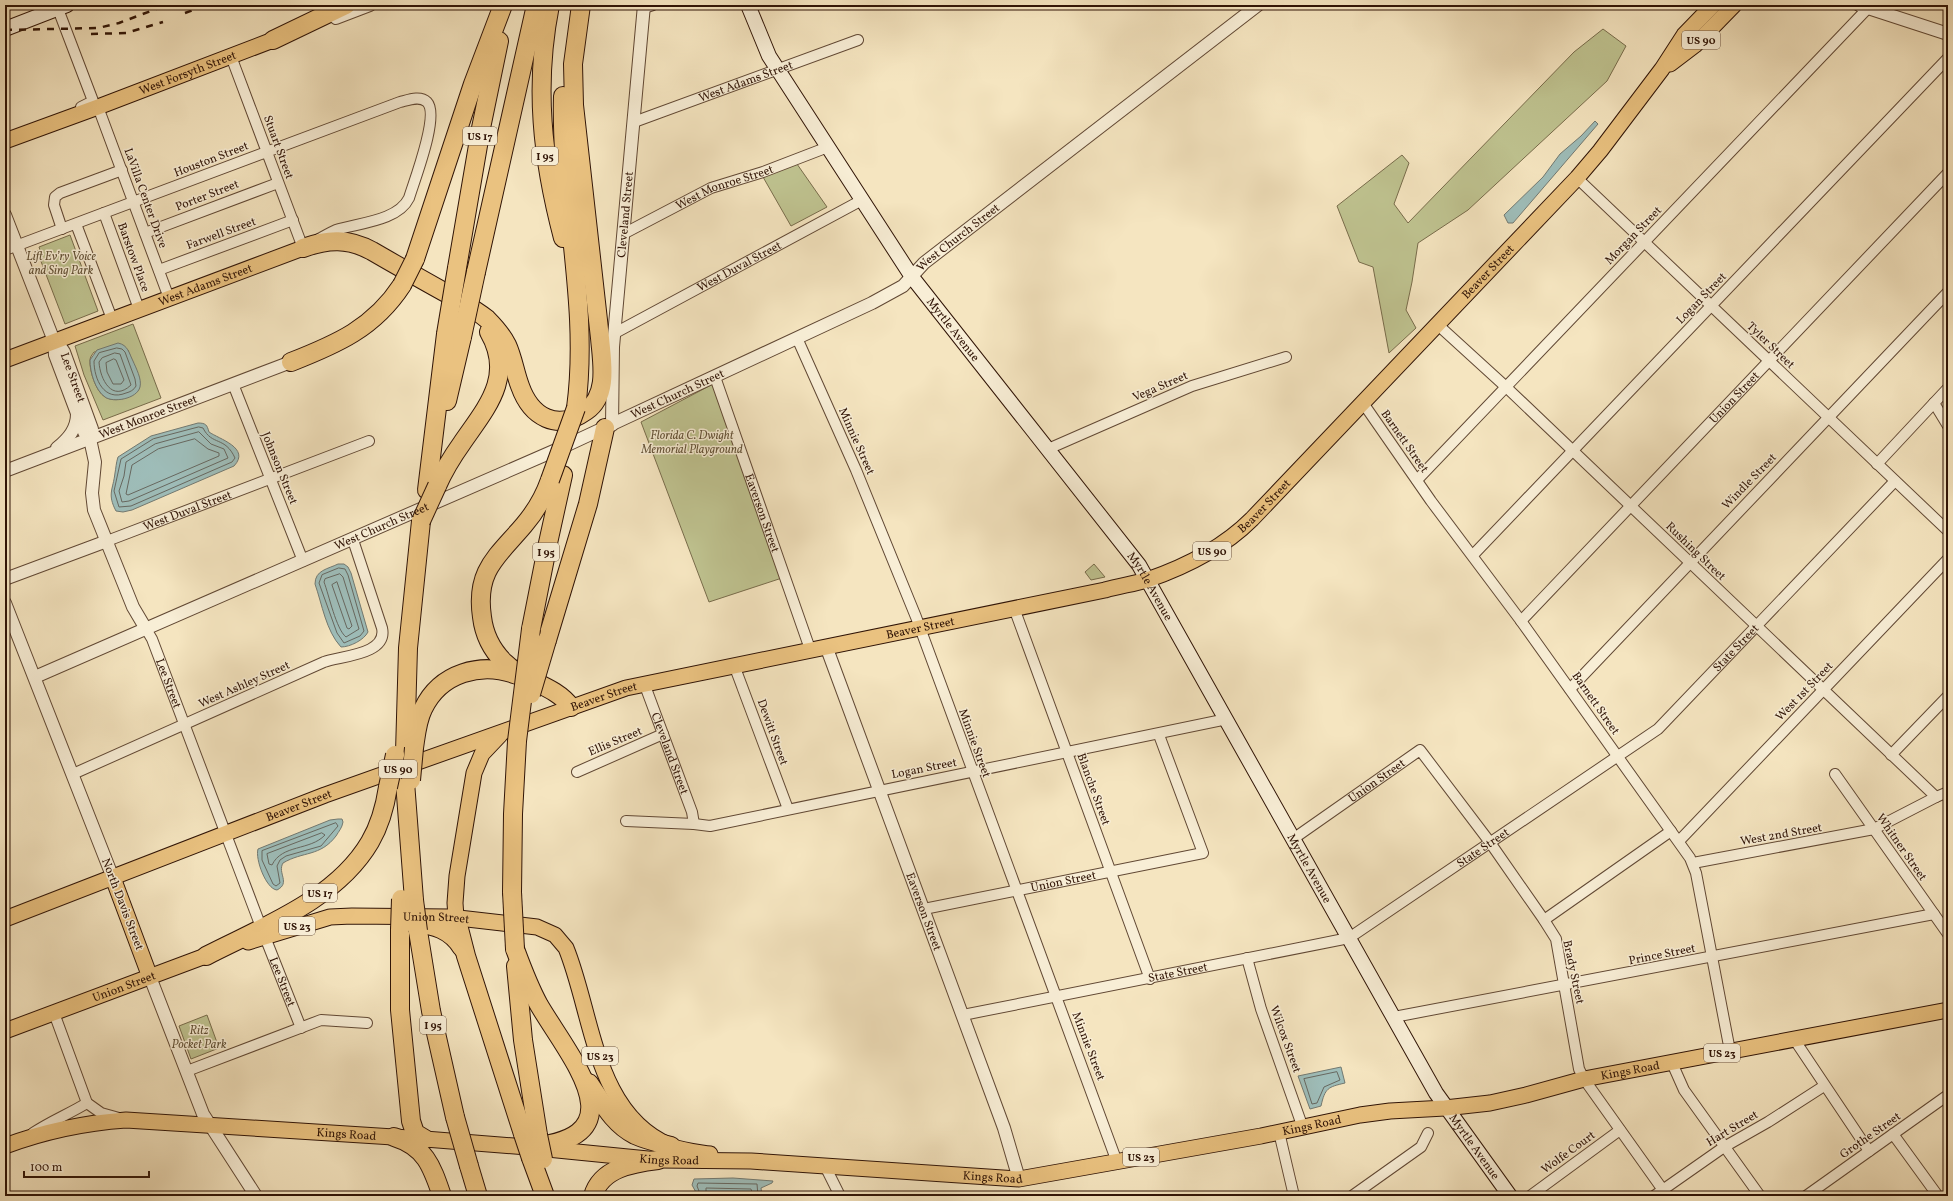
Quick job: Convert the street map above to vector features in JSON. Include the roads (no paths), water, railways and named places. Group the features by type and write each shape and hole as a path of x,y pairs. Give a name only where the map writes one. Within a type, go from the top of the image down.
{"highway":[{"path":"273,40 346,5"},
{"path":"291,362 334,345 358,332 381,312 402,285 415,259 473,84 503,5"},
{"name":"US 17","path":"454,336 457,268 481,128 506,5"},
{"path":"425,1139 415,1134 411,1121 400,1010 403,926 408,900 408,781 405,752 405,702 412,602 421,521 432,488 454,336 476,272 536,5"},
{"name":"I 95","path":"550,5 542,66 541,112 543,142 550,187 572,275 577,305 580,350 576,408 557,478 513,735 515,759 512,892 515,949 532,1147 552,1196"},
{"path":"576,5 565,63 562,123 577,305"},
{"path":"303,248 335,240 357,243 462,303 486,319 500,334 510,350 523,393 537,413 546,418 561,421 581,414 593,405 601,386 602,362 573,91 575,46 581,5"},
{"path":"432,488 490,404 498,382 498,359 491,336 480,319 462,303"},
{"path":"513,735 547,640 588,504 608,426"},
{"path":"532,681 508,666 489,643 482,619 481,591 485,576 492,562 535,511 557,478"},
{"path":"405,752 425,704 438,688 450,679 464,672 484,668 512,673 558,694 571,707"},
{"name":"US 17","path":"206,956 263,932 321,893 354,863 366,849 378,826 388,787 405,752"},
{"path":"408,781 408,900"},
{"path":"456,917 466,956 532,1147 545,1196"},
{"path":"403,926 444,929 455,939 466,956"},
{"name":"I 95","path":"403,926 430,1010 454,1117 478,1196"},
{"path":"515,949 535,997 607,1110 621,1125 636,1136 671,1146"},
{"path":"532,1147 565,1141 574,1136 584,1125 590,1111 590,1102 587,1085 579,1068"},
{"path":"394,1137 411,1145 428,1160 442,1196"},
{"path":"593,1196 600,1182 611,1172 623,1167 658,1160"}],"main road":[{"name":"Myrtle Avenue","path":"748,5 759,35 777,69 912,277 1139,565 1445,1108 1506,1195"},
{"name":"Beaver Street","path":"5,919 332,792 513,735 571,707 619,690 644,683 1105,590 1147,580 1210,552 1236,535 1577,178 1662,70 1684,35 1713,5"},
{"name":"Beaver Street","path":"1662,70 1696,45 1734,5"},
{"path":"5,29 62,7"},
{"name":"West Forsyth Street","path":"5,141 95,104 273,40"},
{"name":"West Adams Street","path":"5,360 303,248"},
{"path":"456,917 455,903 458,868 475,768 488,745 513,735"},
{"name":"North Davis Street","path":"113,878 150,976"},
{"name":"Union Street","path":"263,932 330,918 352,916 403,926 456,917 537,927 551,932 558,938 568,952 603,1067 615,1096 636,1121 671,1146 685,1150 751,1161"},
{"name":"Union Street","path":"5,1032 206,956"},
{"name":"Kings Road","path":"25,1139 49,1131 75,1125 126,1120 209,1124 532,1147 658,1160 751,1161 1019,1178 1304,1128 1382,1112 1445,1108 1497,1101 1584,1079 1948,1010"},
{"path":"5,1146 25,1139"}],"street":[{"name":"West Forsyth Street","path":"273,40 370,5"},
{"name":"West Church Street","path":"34,677 352,540 608,426 872,303 903,286 924,263 1258,5"},
{"name":"Cleveland Street","path":"608,426 634,122 647,6"},
{"path":"1863,6 1948,34"},
{"name":"Morgan Street","path":"1416,480 1644,242 1863,6"},
{"name":"LaVilla Center Drive","path":"62,7 95,104 122,170 170,298"},
{"name":"West Adams Street","path":"634,122 858,40"},
{"name":"Stuart Street","path":"231,56 303,248"},
{"name":"Logan Street","path":"1473,556 1948,58"},
{"name":"Houston Street","path":"5,250 267,152 406,101 416,99 427,102 431,113 431,123 409,198 404,207"},
{"name":"West Monroe Street","path":"625,233 710,188 763,172 828,147"},
{"path":"62,229 53,202 58,194 122,170"},
{"name":"Union Street","path":"1521,621 1631,508 1948,173"},
{"name":"Tyler Street","path":"1577,178 1948,531"},
{"name":"Porter Street","path":"145,233 278,183"},
{"name":"West Duval Street","path":"615,332 862,200"},
{"name":"West Adams Street","path":"303,248 330,233 376,220 404,207"},
{"name":"Barstow Place","path":"104,213 139,309"},
{"name":"Lee Street","path":"5,215 54,341 55,355 84,432 90,439"},
{"name":"Farwell Street","path":"159,270 292,220"},
{"path":"76,224 112,319"},
{"name":"Windle Street","path":"1570,688 1948,292"},
{"name":"Rushing Street","path":"1438,325 1506,387 1631,508 1690,562 1756,628 1936,797"},
{"name":"Minnie Street","path":"797,338 856,470 920,628 1117,1162"},
{"name":"Lee Street","path":"54,341 64,352 92,429 90,439 95,467 92,502 133,607 152,639 301,1028"},
{"name":"Vega Street","path":"1048,449 1192,386 1286,357"},
{"name":"West Monroe Street","path":"5,471 291,362"},
{"name":"Eaverson Street","path":"715,377 810,649"},
{"name":"Johnson Street","path":"233,384 303,561"},
{"path":"1877,464 1948,388"},
{"name":"Barnett Street","path":"1363,403 1416,480 1570,688 1693,863 1730,1052"},
{"path":"1934,403 1948,426"},
{"path":"49,454 70,436 75,426 77,413"},
{"name":"West Duval Street","path":"5,579 369,441"},
{"name":"State Street","path":"963,1016 1349,938 1617,755 1658,729 1895,481"},
{"name":"West Ashley Street","path":"73,774 324,662 347,658 374,647 381,640 382,628 352,540"},
{"name":"West 1st Street","path":"1679,841 1948,559"},
{"name":"North Davis Street","path":"5,603 113,878"},
{"name":"Blanche Street","path":"1014,608 1150,979"},
{"name":"Eaverson Street","path":"826,646 881,790 1004,1128 1019,1178"},
{"name":"Dewitt Street","path":"734,665 788,809"},
{"name":"Cleveland Street","path":"644,683 692,812 694,824"},
{"path":"1891,755 1948,696"},
{"name":"Logan Street","path":"626,821 710,826 1227,720"},
{"name":"Ellis Street","path":"577,772 663,734"},
{"name":"Union Street","path":"924,909 1203,853 1159,735"},
{"name":"Union Street","path":"1293,839 1420,750"},
{"name":"Brady Street","path":"1420,750 1489,842 1556,939 1579,1069 1584,1079 1663,1190"},
{"name":"Whitner Street","path":"1835,774 1948,934"},
{"name":"West 2nd Street","path":"1693,863 1874,830 1948,792"},
{"path":"1544,920 1671,832"},
{"name":"Prince Street","path":"1394,1017 1565,986 1934,914"},
{"name":"Wilcox Street","path":"1247,958 1261,1009 1304,1128"},
{"name":"North Davis Street","path":"150,976 209,1124 256,1196"},
{"path":"54,1013 87,1103 101,1113 126,1120"},
{"path":"187,1071 321,1020 367,1023"},
{"path":"1794,1039 1824,1086 1869,1151"},
{"path":"1672,1063 1684,1090 1760,1196"},
{"name":"Hart Street","path":"1654,1196 1724,1147 1768,1122 1824,1086"},
{"name":"Grothe Street","path":"1806,1196 1948,1095"},
{"path":"25,1139 51,1121 72,1113 87,1103"},
{"name":"Wolfe Court","path":"1530,1196 1620,1130"},
{"path":"1279,1132 1294,1196"},
{"path":"1352,1196 1421,1147 1428,1133"},
{"path":"1893,1134 1938,1196"},
{"path":"825,1166 840,1196"}],"water":[{"path":"1595,121 1598,124 1513,223 1508,223 1504,215 1543,177 1560,154 1581,136"},
{"path":"118,343 128,350 138,374 140,387 138,391 130,397 113,400 105,397 98,390 92,375 90,360 97,350"},
{"path":"198,423 203,423 206,425 209,432 226,441 236,449 239,454 238,460 234,466 132,510 123,512 116,511 111,496 118,457 151,436"},
{"path":"338,564 344,564 348,567 351,573 368,632 363,638 356,642 348,646 341,647 336,641 328,625 315,584 317,576 320,573"},
{"path":"342,819 342,826 330,843 317,851 290,859 283,863 283,884 277,890 269,885 262,873 258,859 258,849 330,820"},
{"path":"1341,1067 1345,1083 1328,1089 1324,1095 1321,1106 1310,1109 1298,1076"},
{"path":"733,1178 773,1181 772,1183 761,1188 762,1196 698,1196 692,1185 694,1179"}],"railway":[{"path":"185,13 207,5"},
{"path":"5,30 98,28 119,23 164,6"},
{"path":"91,34 126,33 163,22"}],"park label":[{"name":"Lift Ev’ry Voice and Sing Park","path":"61,263"},
{"name":"Florida C. Dwight Memorial Playground","path":"692,442"},
{"name":"Ritz Pocket Park","path":"199,1037"}]}
